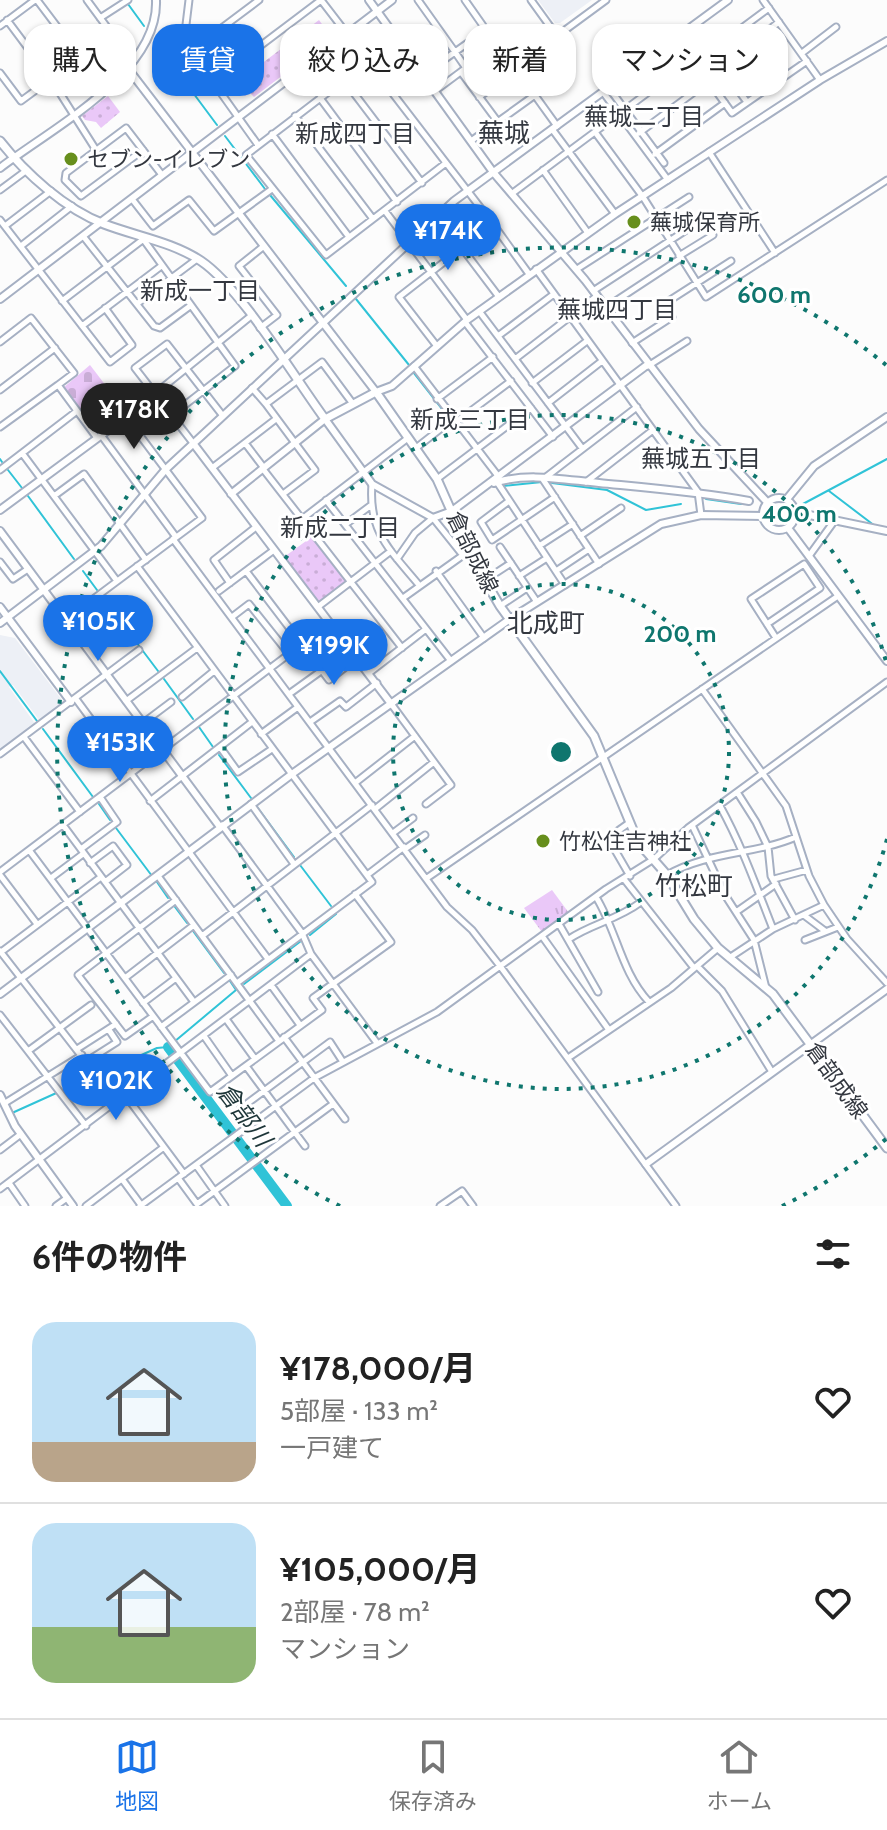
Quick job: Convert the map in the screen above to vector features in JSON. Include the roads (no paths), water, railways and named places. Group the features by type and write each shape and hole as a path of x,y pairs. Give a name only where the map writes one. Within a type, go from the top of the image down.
{"main road":[{"path":"0,141 13,158 51,191 100,223 198,258 251,316 325,419 376,392"},
{"name":"倉部成線","path":"376,392 437,479 452,511 465,552 604,756 629,823 694,919 718,948 766,989 812,1044 887,1148"}],"street":[{"path":"0,26 36,0 55,24"},
{"path":"87,0 104,24"},
{"path":"100,18 128,0"},
{"path":"136,59 146,44 156,0"},
{"path":"186,24 189,0"},
{"path":"227,24 259,0"},
{"path":"264,43 321,0 339,24"},
{"path":"369,0 387,24"},
{"path":"360,24 392,0"},
{"path":"418,0 464,70 448,82"},
{"path":"465,0 482,24"},
{"path":"531,0 557,36 606,0"},
{"path":"695,24 728,0"},
{"path":"763,0 820,80"},
{"path":"746,24 769,8"},
{"path":"7,20 24,43"},
{"path":"747,102 721,67 779,22"},
{"path":"802,53 836,27"},
{"path":"136,79 376,392 392,386 466,321 615,214 820,80 887,41"},
{"path":"448,57 464,46"},
{"path":"720,96 732,113 807,61"},
{"path":"0,73 21,101 28,96"},
{"path":"0,299 280,85"},
{"path":"62,96 96,150"},
{"path":"0,168 96,96"},
{"path":"224,96 258,145"},
{"path":"323,96 246,155 326,255 446,163"},
{"path":"356,96 422,183"},
{"path":"395,96 529,274"},
{"path":"439,96 493,172 514,192 577,269 647,366 699,429 767,502"},
{"path":"471,141 534,96"},
{"path":"536,96 554,128 615,214"},
{"path":"0,623 95,552 143,492 166,469 407,241 468,190 598,96"},
{"path":"610,96 664,163"},
{"path":"514,192 644,96"},
{"path":"639,133 689,96"},
{"path":"479,97 498,122"},
{"path":"320,98 397,202"},
{"path":"655,154 725,103"},
{"path":"295,116 373,219"},
{"path":"143,150 81,196 65,180 66,173 126,128 143,150 162,175"},
{"path":"595,132 643,197 706,297 887,180"},
{"path":"272,134 349,237"},
{"path":"709,152 775,253"},
{"path":"655,154 668,180"},
{"path":"0,190 27,170"},
{"path":"543,170 588,233"},
{"path":"132,199 153,226 189,200 214,231 272,189"},
{"path":"51,191 2,223 110,362 132,345 105,308"},
{"path":"577,269 689,197"},
{"path":"21,246 72,206"},
{"path":"385,211 553,437"},
{"path":"515,359 595,294 703,219"},
{"path":"436,345 399,297 493,224"},
{"path":"605,308 713,235"},
{"path":"83,236 160,328 190,306"},
{"path":"62,301 141,239 235,366 172,415"},
{"path":"260,328 277,315 239,266 264,246"},
{"path":"462,248 499,297"},
{"path":"138,303 198,258"},
{"path":"631,344 672,317 664,304 731,261"},
{"path":"82,326 160,267"},
{"path":"536,269 698,492 701,515"},
{"path":"498,336 554,294"},
{"path":"479,311 582,448"},
{"path":"0,510 126,417 251,316"},
{"path":"0,342 31,318 74,373 1,426"},
{"path":"532,383 587,341"},
{"path":"397,559 415,533 433,518 452,511 620,384 687,341"},
{"path":"223,416 167,344 135,368 319,606 451,785 426,804"},
{"path":"0,390 55,348"},
{"path":"437,399 493,357"},
{"path":"548,403 602,361"},
{"path":"266,404 322,362 353,404"},
{"path":"414,366 477,448 565,585"},
{"path":"416,448 511,381"},
{"path":"58,385 143,492 404,848 500,966 676,1206"},
{"path":"252,388 315,470 283,494"},
{"path":"543,478 637,407"},
{"path":"437,479 531,408"},
{"path":"0,470 77,411"},
{"path":"65,620 202,518 126,417"},
{"path":"787,499 814,466 887,417"},
{"path":"212,468 276,419"},
{"path":"231,494 325,419 372,484 433,518 465,552 403,598"},
{"path":"586,482 653,430"},
{"path":"302,519 409,438"},
{"path":"245,443 402,648"},
{"path":"22,453 117,581"},
{"path":"54,496 84,474 146,560"},
{"path":"543,478 599,564"},
{"path":"497,479 543,478 698,492 749,501"},
{"path":"372,484 370,506 380,538 419,585"},
{"path":"509,501 481,522 492,540 555,497"},
{"path":"767,502 779,497 787,499 795,512 887,531"},
{"path":"326,500 452,662"},
{"path":"763,516 767,502"},
{"path":"346,524 370,506"},
{"path":"580,536 621,508"},
{"path":"788,528 795,512"},
{"path":"0,994 292,774 330,750 510,619 661,524 701,515 763,516 774,529 788,528"},
{"path":"809,556 835,520"},
{"path":"539,546 573,524"},
{"path":"230,583 214,560 256,527"},
{"path":"788,528 887,661"},
{"path":"0,531 302,933 311,954 377,1043"},
{"path":"500,547 537,602"},
{"path":"556,571 589,549"},
{"path":"219,591 274,550"},
{"path":"319,606 391,551"},
{"path":"519,576 547,558"},
{"path":"0,562 13,579 28,569"},
{"path":"485,580 511,563"},
{"path":"767,624 820,588 804,564 751,599 767,624 776,638"},
{"path":"137,566 372,882 237,983"},
{"path":"246,571 329,680 357,658"},
{"path":"436,571 484,638"},
{"path":"500,606 527,588"},
{"path":"427,878 838,596"},
{"path":"232,617 249,604 289,654"},
{"path":"0,607 74,700 268,959"},
{"path":"87,648 117,626"},
{"path":"369,673 426,629"},
{"path":"37,924 0,874 301,645"},
{"path":"126,701 197,648"},
{"path":"0,754 139,650"},
{"path":"182,697 214,671"},
{"path":"289,694 321,671"},
{"path":"122,1179 141,1205 314,1078 437,1012 654,859 692,825 887,682"},
{"path":"310,722 340,701 346,707 377,683"},
{"path":"702,689 786,806 807,870 824,905 838,927 887,983"},
{"path":"143,723 171,702"},
{"path":"261,734 298,707"},
{"path":"150,801 252,722"},
{"path":"355,783 415,736"},
{"path":"24,737 80,812"},
{"path":"220,747 238,772 272,749"},
{"path":"202,936 335,832 434,762"},
{"path":"737,792 768,847 775,882 795,920"},
{"path":"51,878 117,822 100,797"},
{"path":"251,804 294,864"},
{"path":"720,806 744,850 747,869 773,929"},
{"path":"393,833 413,818"},
{"path":"629,823 608,838 641,902 695,967 722,991 773,1073"},
{"path":"63,825 194,1002"},
{"path":"692,825 736,912 754,940 766,989"},
{"path":"367,875 425,835"},
{"path":"667,875 707,857 768,847 796,837"},
{"path":"90,863 113,846 127,865 68,901 0,951 117,1102"},
{"path":"29,850 161,1027 178,1056 210,1092 322,1010 313,998 391,942 355,894"},
{"path":"736,912 775,882 807,870"},
{"path":"158,876 250,1001 303,1062 345,1119"},
{"path":"596,897 611,922 619,952 637,989 649,1002"},
{"path":"152,1017 125,1036 78,975 176,900"},
{"path":"569,939 580,931 611,922 641,902"},
{"path":"729,958 773,929 824,905"},
{"path":"804,915 826,932"},
{"path":"558,924 598,992"},
{"path":"125,978 194,925"},
{"path":"805,940 838,927"},
{"path":"542,936 609,1030"},
{"path":"568,1058 649,1002 718,948"},
{"path":"0,1189 311,954"},
{"path":"161,1027 231,975"},
{"path":"143,1003 176,978"},
{"path":"271,985 300,1025"},
{"path":"646,1164 887,989"},
{"path":"28,1051 91,1005"},
{"path":"0,1015 86,1126"},
{"path":"226,1019 255,1059"},
{"path":"77,1049 116,1024"},
{"path":"87,1061 117,1042 109,1030"},
{"path":"204,1036 232,1076"},
{"path":"251,1124 241,1108 330,1042 343,1062"},
{"path":"5,1103 82,1055"},
{"path":"246,1066 305,1146"},
{"path":"0,1095 21,1134 73,1206"},
{"path":"126,1096 184,1174"},
{"path":"178,1178 197,1204 333,1104"},
{"path":"0,1150 21,1134"},
{"path":"86,1206 164,1147"},
{"path":"196,1165 225,1206"},
{"path":"9,1183 25,1206"},
{"path":"440,1206 462,1191 473,1206"},
{"path":"56,1206 67,1198"}],"waterway":[{"path":"128,4 144,26"},
{"path":"195,96 217,125"},
{"path":"225,136 265,189"},
{"path":"270,195 346,286"},
{"path":"356,299 409,365"},
{"path":"413,372 449,418"},
{"path":"454,424 473,447"},
{"path":"801,505 887,459"},
{"path":"8,470 22,488"},
{"path":"503,486 542,482"},
{"path":"552,483 607,490 646,510 681,504"},
{"path":"829,491 875,526"},
{"path":"28,496 74,559"},
{"path":"706,499 741,504"},
{"path":"83,571 97,590"},
{"path":"103,598 158,671"},
{"path":"0,671 37,721"},
{"path":"164,679 193,719"},
{"path":"199,727 213,747"},
{"path":"43,729 93,797"},
{"path":"219,755 251,798"},
{"path":"99,804 110,820"},
{"path":"257,807 294,857"},
{"path":"116,828 152,876"},
{"path":"300,865 331,906"},
{"path":"157,882 168,898"},
{"path":"175,907 187,923"},
{"path":"310,935 336,914"},
{"path":"193,931 224,973"},
{"path":"244,984 301,941"},
{"path":"99,1074 157,1048 168,1047 236,990 230,981"},
{"name":"倉部川","path":"168,1047 287,1206"},
{"path":"12,1113 94,1076"}],"place":[{"name":"セブン-イレブン","path":"71,159"},
{"name":"蕪城保育所","path":"634,222"},
{"name":"竹松住吉神社","path":"543,841"}],"district":[{"name":"蕪城二丁目","path":"644,117"},
{"name":"蕪城","path":"504,133"},
{"name":"新成四丁目","path":"355,134"},
{"name":"新成一丁目","path":"200,291"},
{"name":"蕪城四丁目","path":"617,310"},
{"name":"新成三丁目","path":"470,420"},
{"name":"蕪城五丁目","path":"701,459"},
{"name":"新成二丁目","path":"340,528"},
{"name":"北成町","path":"546,623"},
{"name":"竹松町","path":"694,886"}]}
